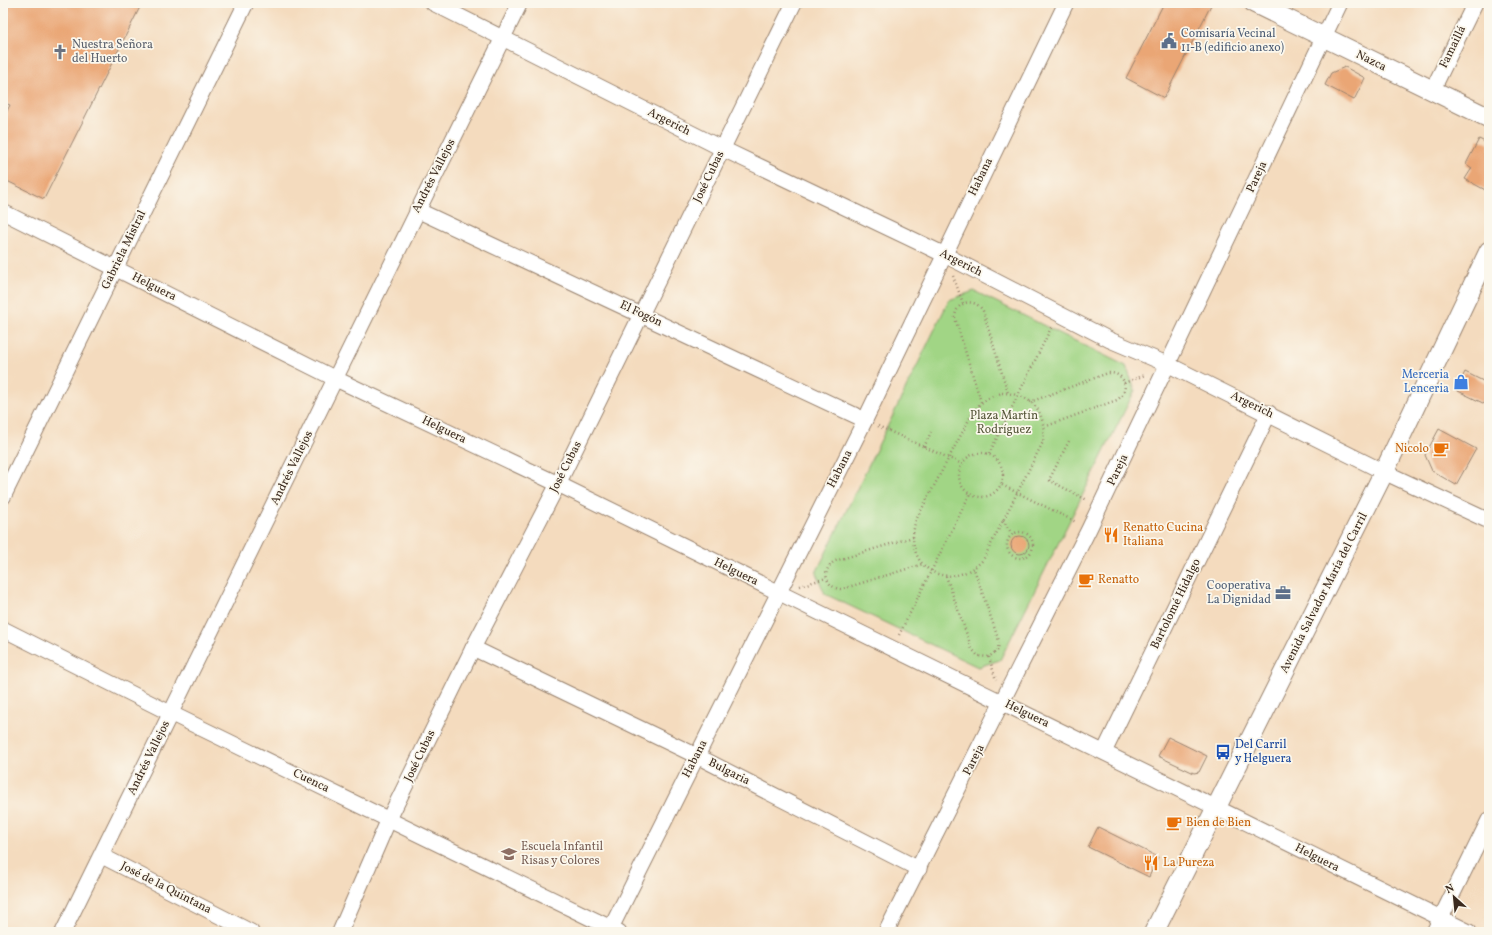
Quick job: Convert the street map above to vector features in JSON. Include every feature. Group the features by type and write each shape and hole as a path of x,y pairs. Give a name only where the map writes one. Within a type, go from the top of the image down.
{"street":[{"name":"Gabriela Mistral","path":"3,497 246,3"},
{"name":"Argerich","path":"433,3 723,149 943,254 1110,340 1169,364 1384,472 1489,521"},
{"name":"Andrés Vallejos","path":"63,932 102,856 170,713 336,379 417,210 520,3"},
{"name":"José Cubas","path":"340,932 389,819 473,648 558,484 794,3"},
{"name":"Habana","path":"613,931 697,756 865,420 943,254 1066,3"},
{"name":"Nazca","path":"1254,3 1489,118"},
{"name":"Pareja","path":"886,932 1089,529 1340,3"},
{"name":"Famaillá","path":"1432,91 1475,3"},
{"name":"El Fogón","path":"417,210 642,314 865,420"},
{"name":"Helguera","path":"3,212 336,379 558,484 892,650 1003,702 1216,807 1437,926 1469,932"},
{"name":"Avenida Salvador María del Carril","path":"1154,932 1384,472 1489,252"},
{"name":"Bartolomé Hidalgo","path":"1104,752 1269,414"},
{"name":"Cuenca","path":"3,629 613,931"},
{"name":"Bulgaria","path":"473,648 697,756 919,869"},
{"path":"1437,926 1489,820"},
{"name":"José de la Quintana","path":"102,856 251,932"}],"path":[{"path":"981,402 955,318 956,309 963,303 968,302 977,304 983,311 1008,393"},
{"path":"989,454 1059,313"},
{"path":"1030,402 1108,373 1117,374 1124,380 1124,394 1117,400 1044,427"},
{"path":"1002,393 1018,395 1036,406 1042,417 1044,427 1043,442 983,560 974,569 962,575 946,576 931,570 923,564 913,546 916,520 972,414 981,402 989,396 1002,393"},
{"path":"865,420 962,464"},
{"path":"924,447 932,432"},
{"path":"1069,441 1049,480 1100,506"},
{"path":"975,453 989,454 1001,463 1003,470 1002,485 997,491 984,497 970,494 960,483 959,476 962,464 968,457 975,453"},
{"path":"1002,485 1089,529"},
{"path":"892,650 970,494"},
{"path":"1003,520 1012,534"},
{"path":"1025,532 1032,538 1033,547 1026,557 1021,558 1013,556 1007,550 1007,541 1012,534 1025,532"},
{"path":"913,538 835,561 828,567 826,576 827,581 833,587 842,589 923,564"},
{"path":"946,576 972,650 978,656 989,657 998,650 999,641 974,569"}],"green space":[{"name":"Plaza Martín Rodríguez","path":"974,291 1126,366 1135,390 1000,660 978,667 825,594 816,573 949,300"}],"building":[{"name":"Nuestra Señora del Huerto","path":"3,3 142,3 44,199 3,179 3,119 10,105 3,102"},
{"name":"Comisaría Vecinal 11-B (edificio anexo)","path":"1164,3 1212,3 1164,98 1126,78"},
{"path":"1345,67 1365,78 1354,100 1325,85 1331,73"},
{"path":"1479,139 1489,144 1489,192 1465,179 1472,168 1466,164"},
{"path":"1465,372 1489,384 1489,406 1456,390"},
{"path":"1439,429 1476,449 1456,485 1432,471 1425,455"},
{"path":"1020,536 1026,539 1029,545 1026,551 1020,554 1014,551 1011,545 1014,539"},
{"path":"1168,737 1207,756 1199,772 1194,773 1158,756"},
{"path":"1098,827 1158,857 1149,877 1088,847"}],"place":[{"name":"Comisaría Vecinal 11-B (edificio anexo)","path":"1169,41"},
{"name":"Nuestra Señora del Huerto","path":"60,52"},
{"name":"Merceria Lenceria","path":"1461,382"},
{"name":"Nicolo","path":"1441,449"},
{"name":"Renatto Cucina Italiana","path":"1111,535"},
{"name":"Renatto","path":"1086,580"},
{"name":"Cooperativa La Dignidad","path":"1283,593"},
{"name":"Del Carril y Helguera","path":"1223,752"},
{"name":"Bien de Bien","path":"1174,823"},
{"name":"Escuela Infantil Risas y Colores","path":"509,854"},
{"name":"La Pureza","path":"1151,863"}]}
